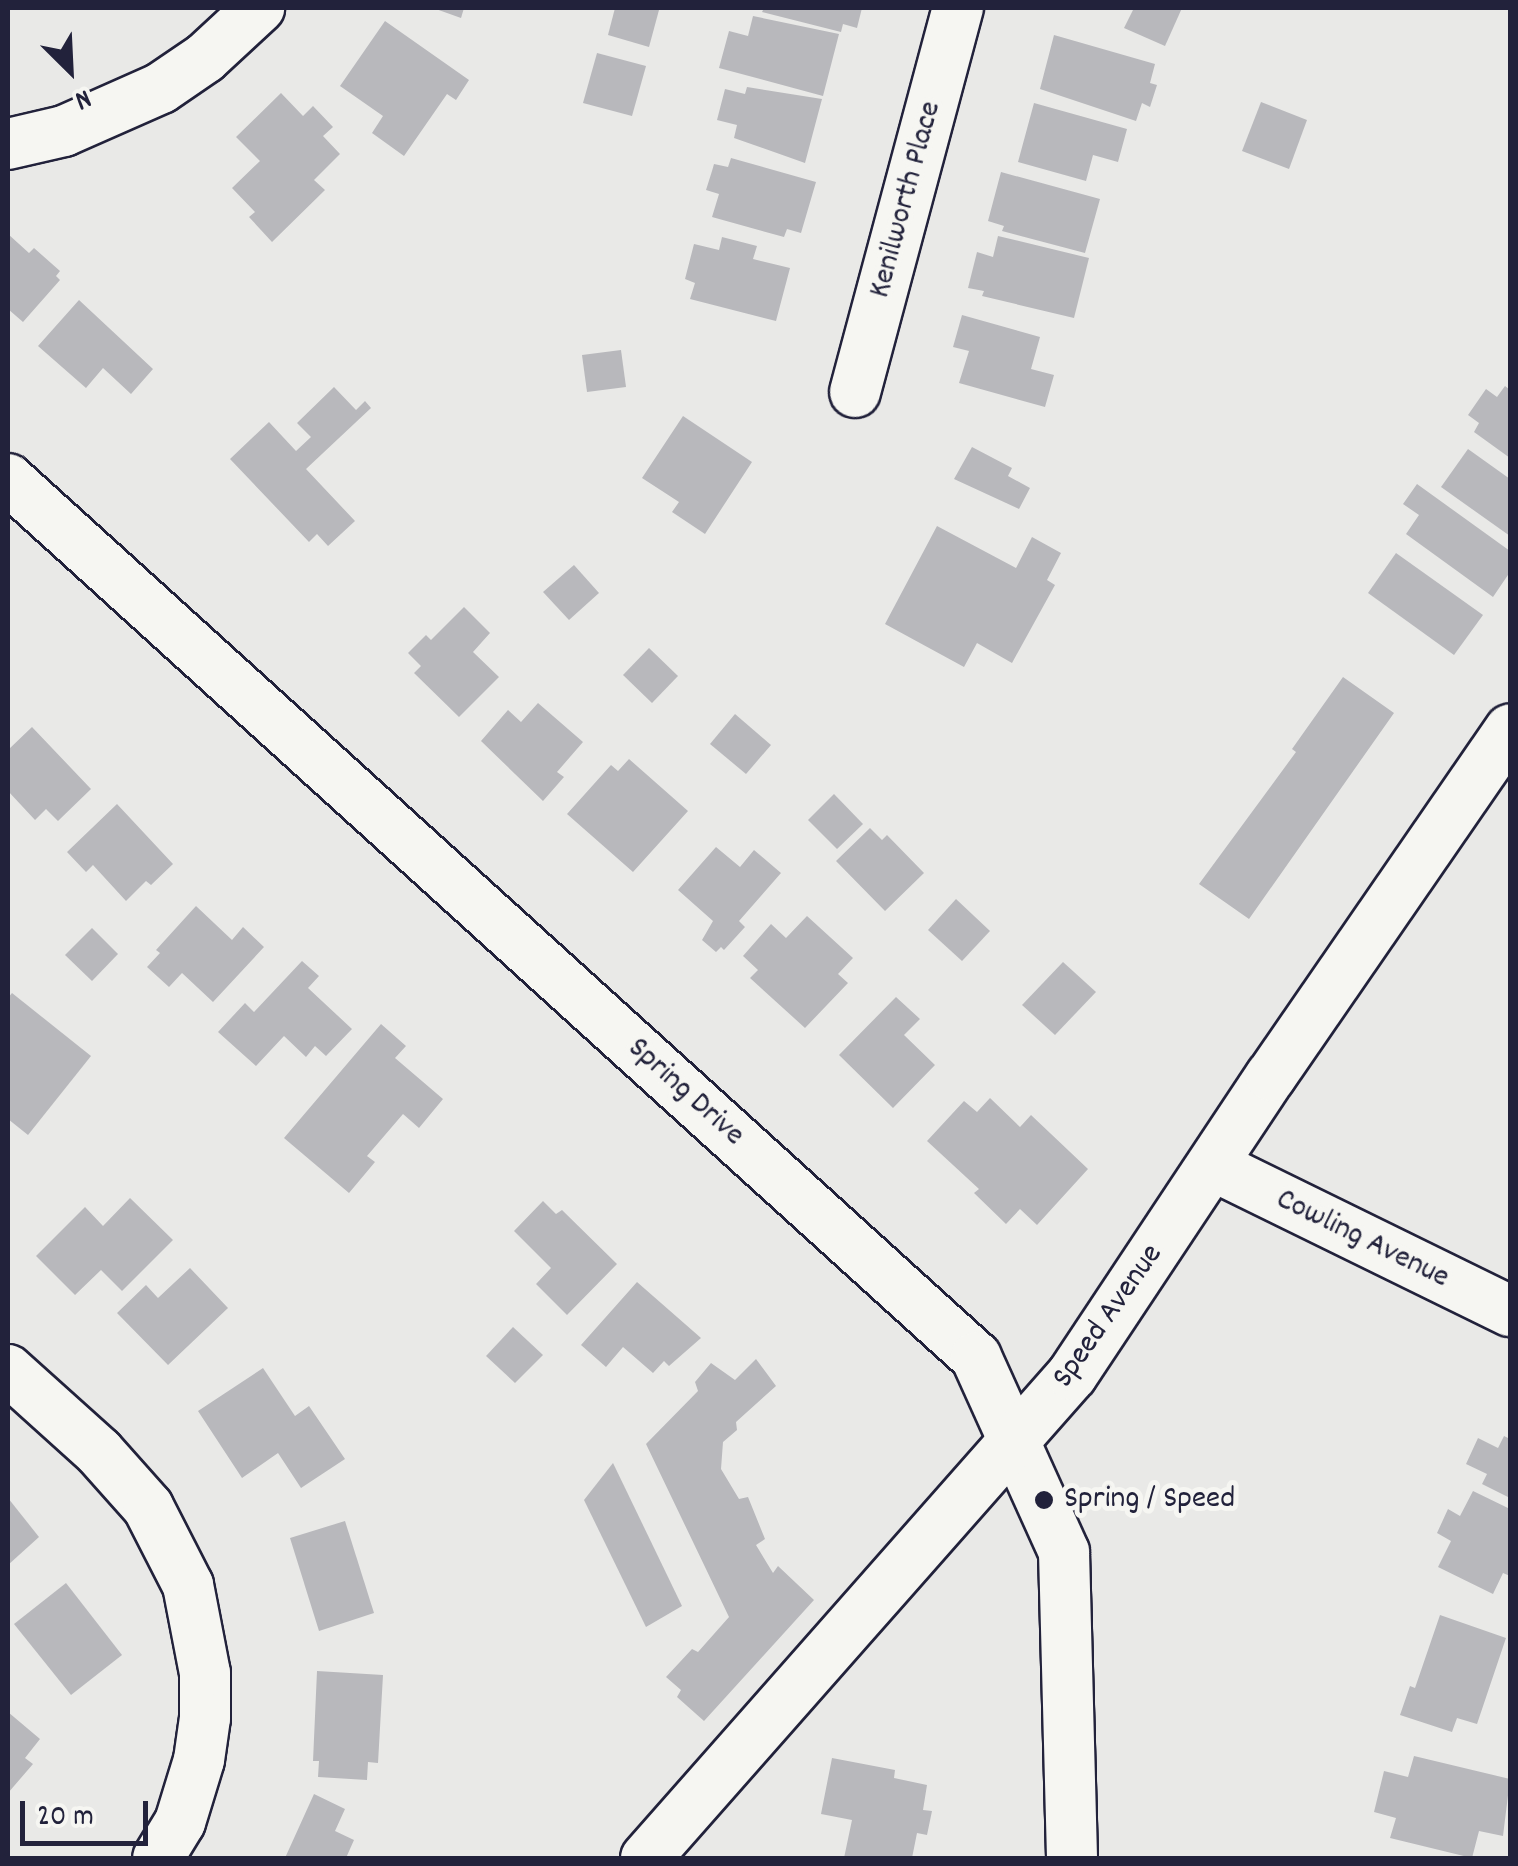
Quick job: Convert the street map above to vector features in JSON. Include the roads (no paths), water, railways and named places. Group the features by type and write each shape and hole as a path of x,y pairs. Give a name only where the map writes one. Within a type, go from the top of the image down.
{"street":[{"path":"8,144 64,131 161,88 205,58 258,8"},
{"name":"Kenilworth Place","path":"855,392 958,8"},
{"name":"Spring Drive","path":"8,479 976,1357 1016,1438 1064,1552 1072,1858"},
{"name":"Speed Avenue","path":"646,1858 1072,1375 1271,1076 1510,729"},
{"name":"Cowling Avenue","path":"1214,1166 1510,1312"},
{"path":"8,1370 99,1452 148,1507 188,1585 205,1673 205,1718 200,1760 180,1822 158,1858"}],"place":[{"name":"Spring / Speed","path":"1044,1500"}]}
